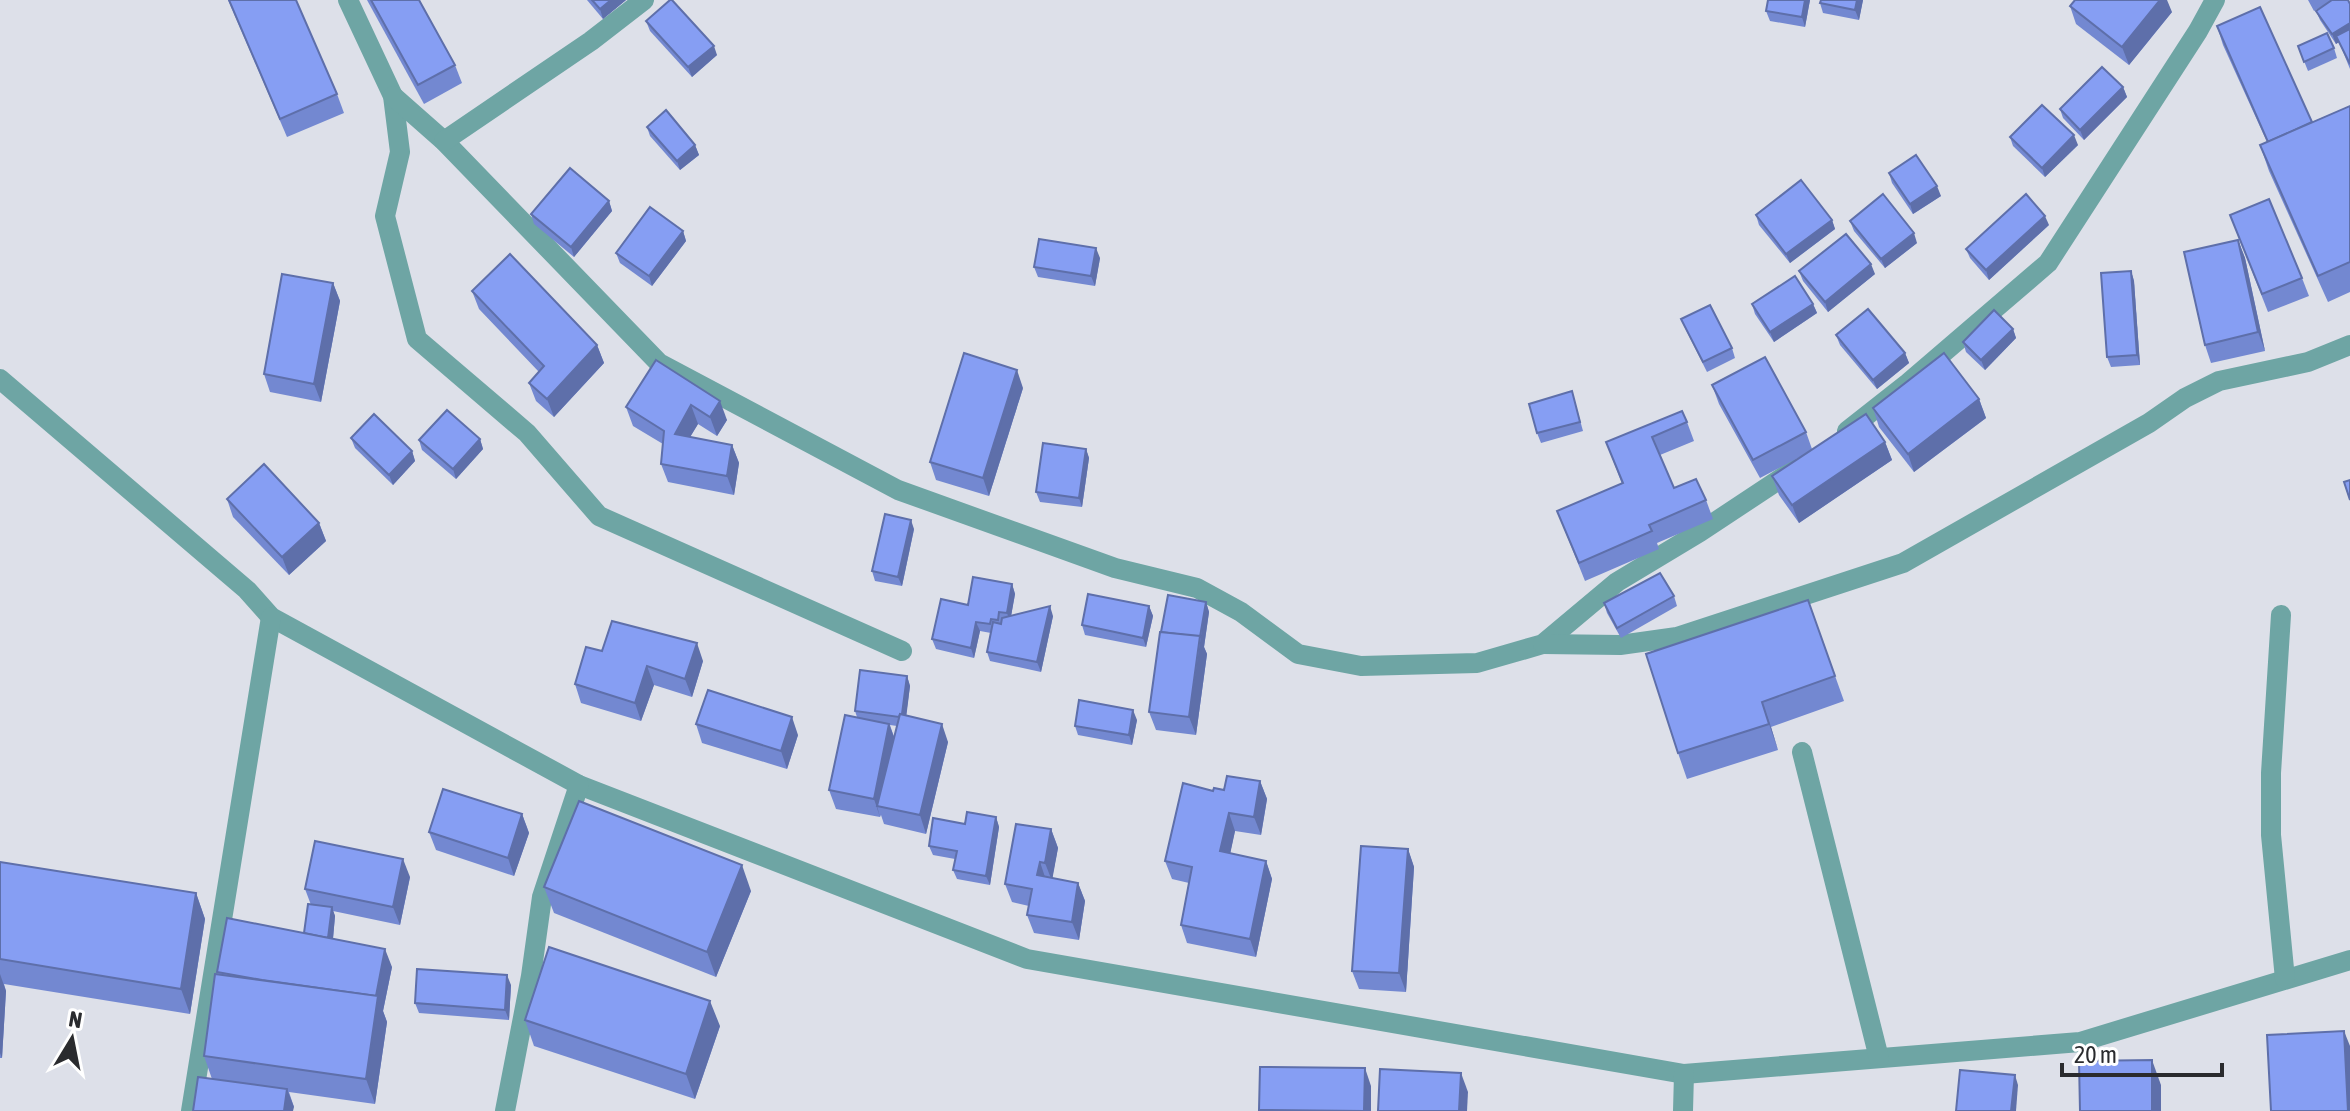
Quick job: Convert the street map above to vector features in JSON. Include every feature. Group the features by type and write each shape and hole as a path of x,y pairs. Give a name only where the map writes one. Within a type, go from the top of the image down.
{"street":[{"path":"348,0 393,96 400,152 385,216 417,339 527,433 599,516 902,651"},
{"path":"444,141 591,41 644,0"},
{"path":"1543,644 1617,582 1700,532 1822,450 1908,383 2048,263 2215,0"},
{"path":"393,96 444,141 659,363 898,490 1115,568 1197,588 1241,612 1298,654 1361,666 1477,663 1543,644 1620,645 1677,637 1903,563 2219,381 2308,362 2350,345"},
{"path":"0,379 247,590 271,617 579,785 1027,959 1684,1074 2080,1042 2350,960"},
{"path":"2281,615 2271,773 2271,835 2285,979"},
{"path":"191,1111 271,617"},
{"path":"1802,752 1879,1058"},
{"path":"505,1111 531,976 542,897 579,785"},
{"path":"1683,1111 1684,1074"}],"building":[{"path":"229,0 296,0 337,94 280,119"},
{"path":"371,0 419,0 455,65 418,85"},
{"path":"592,0 611,0 600,9"},
{"path":"670,0 714,46 688,67 646,21"},
{"path":"1768,0 1805,0 1802,17 1766,11"},
{"path":"1821,0 1857,0 1855,10 1820,3"},
{"path":"2075,0 2160,0 2122,47 2070,6"},
{"path":"2332,0 2348,0 2350,23 2332,34 2316,11"},
{"path":"2260,7 2312,122 2268,142 2217,26"},
{"path":"2350,29 2350,64 2336,36"},
{"path":"2327,33 2334,48 2304,62 2298,46"},
{"path":"2102,67 2123,87 2080,130 2060,109"},
{"path":"2042,105 2074,135 2042,168 2010,137"},
{"path":"2350,106 2350,262 2318,276 2260,145"},
{"path":"666,110 695,145 677,161 647,127"},
{"path":"1916,155 1937,186 1910,204 1889,173"},
{"path":"570,168 609,201 571,247 531,214"},
{"path":"1801,180 1832,220 1786,254 1756,215"},
{"path":"1883,194 1914,233 1881,259 1850,221"},
{"path":"2026,194 2045,216 1986,270 1966,249"},
{"path":"2269,199 2302,278 2262,294 2230,215"},
{"path":"650,207 683,231 649,276 616,253"},
{"path":"1846,234 1871,264 1825,302 1799,271"},
{"path":"1039,239 1096,248 1091,276 1034,267"},
{"path":"2238,240 2258,332 2205,345 2184,252"},
{"path":"510,254 597,345 547,399 529,383 544,366 472,291"},
{"path":"2131,271 2137,355 2107,357 2101,273"},
{"path":"282,274 333,283 314,384 264,374"},
{"path":"1795,276 1813,304 1770,332 1752,304"},
{"path":"1710,305 1732,348 1703,362 1681,319"},
{"path":"1868,309 1905,353 1873,380 1836,335"},
{"path":"1994,310 2013,329 1981,360 1963,342"},
{"path":"964,353 1017,370 983,478 930,462"},
{"path":"1944,353 1979,399 1908,454 1873,408"},
{"path":"1765,357 1806,432 1753,460 1712,385"},
{"path":"656,360 720,401 710,417 691,405 675,434 732,445 727,476 661,464 664,431 626,407"},
{"path":"1572,391 1580,422 1537,433 1529,404"},
{"path":"447,410 480,439 453,469 419,440"},
{"path":"1682,411 1687,422 1652,437 1674,488 1696,479 1706,500 1649,525 1652,531 1579,563 1557,511 1623,483 1606,442"},
{"path":"374,414 412,451 389,475 351,438"},
{"path":"1866,414 1885,442 1792,505 1772,476"},
{"path":"1043,443 1086,449 1079,498 1036,492"},
{"path":"264,464 319,523 282,557 227,499"},
{"path":"2350,480 2350,500 2344,482"},
{"path":"885,514 911,520 898,577 872,571"},
{"path":"1660,573 1674,596 1617,628 1604,603"},
{"path":"973,577 1012,584 1007,613 999,612 998,620 991,619 990,624 976,622 971,648 932,639 941,599 968,605"},
{"path":"1088,594 1149,606 1143,638 1082,625"},
{"path":"1168,595 1206,602 1200,637 1161,632"},
{"path":"1808,600 1835,676 1762,702 1769,724 1678,753 1646,654"},
{"path":"1050,606 1037,662 987,652 993,622 1001,624 1002,618"},
{"path":"612,621 697,643 685,679 647,666 635,703 575,684 586,647 602,651"},
{"path":"1160,632 1200,636 1189,717 1149,712"},
{"path":"860,670 907,676 899,717 855,711"},
{"path":"708,690 792,717 781,751 696,724"},
{"path":"1079,700 1133,710 1129,735 1075,726"},
{"path":"900,714 942,724 920,815 877,806"},
{"path":"845,715 889,724 874,799 829,790"},
{"path":"1227,776 1260,781 1254,817 1229,813 1220,851 1266,861 1250,939 1181,925 1192,867 1165,861 1183,783 1213,791 1214,788 1224,790"},
{"path":"443,789 522,814 508,858 429,832"},
{"path":"579,801 742,865 707,952 544,887"},
{"path":"967,812 996,817 986,876 953,870 957,851 929,846 933,818 965,824"},
{"path":"1016,824 1051,829 1045,863 1040,862 1037,875 1078,883 1072,922 1027,915 1032,889 1005,884"},
{"path":"315,841 403,859 393,907 305,889"},
{"path":"1361,846 1408,849 1399,973 1352,971"},
{"path":"0,862 196,893 181,989 0,959"},
{"path":"308,904 332,907 328,938 304,933"},
{"path":"227,918 385,949 376,996 217,972"},
{"path":"549,947 710,1001 686,1074 525,1020"},
{"path":"417,969 507,975 505,1010 415,1003"},
{"path":"215,974 378,996 366,1079 204,1056"},
{"path":"2344,1031 2348,1111 2271,1111 2267,1035"},
{"path":"2152,1060 2152,1111 2080,1111 2079,1061"},
{"path":"1260,1067 1365,1068 1364,1111 1259,1110"},
{"path":"1380,1069 1461,1073 1459,1111 1378,1111"},
{"path":"1960,1070 2015,1075 2011,1111 1956,1111"},
{"path":"198,1077 287,1089 284,1111 193,1111"}]}
